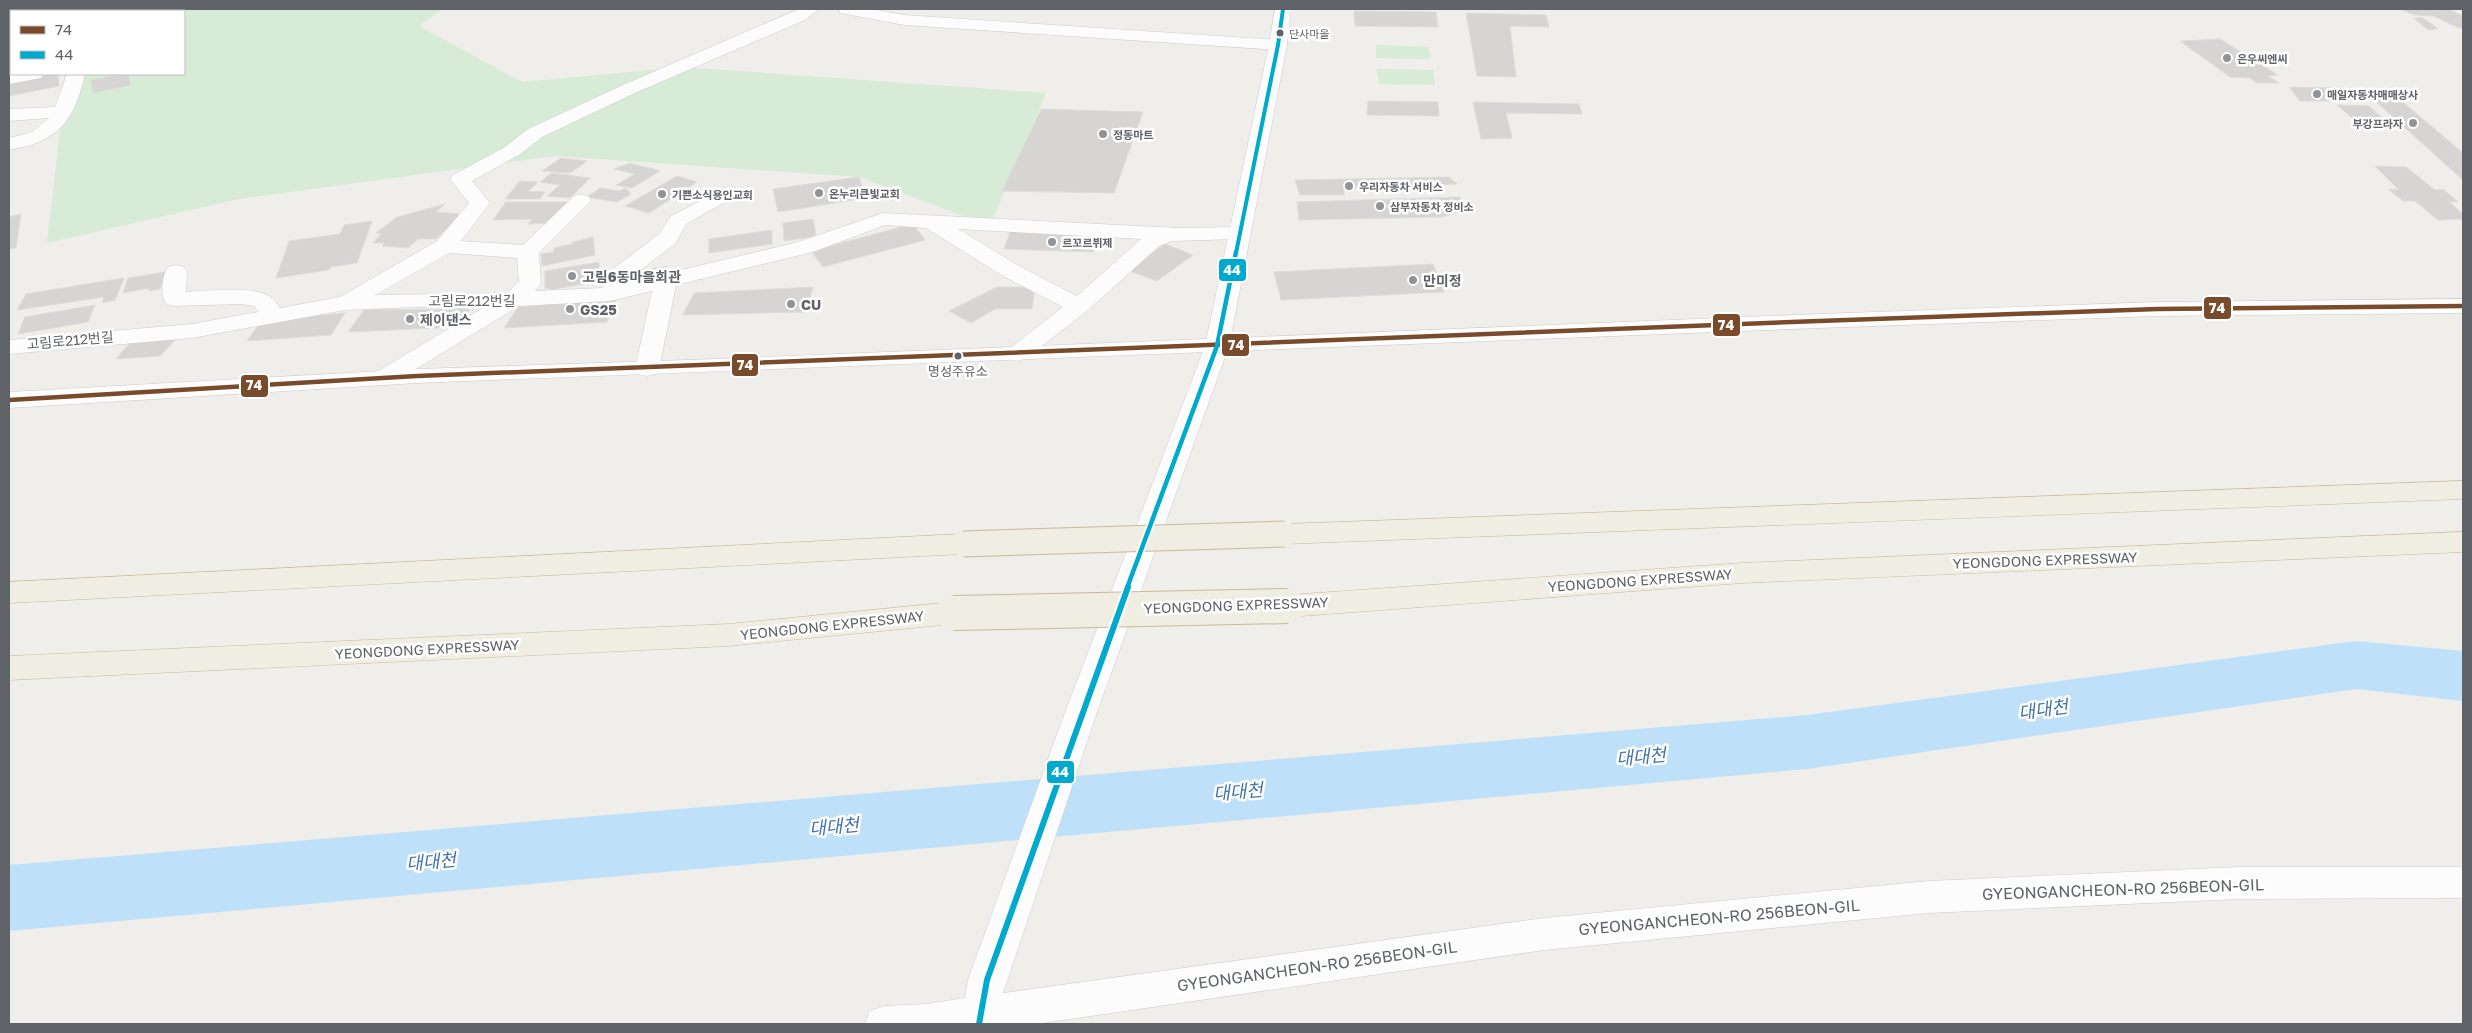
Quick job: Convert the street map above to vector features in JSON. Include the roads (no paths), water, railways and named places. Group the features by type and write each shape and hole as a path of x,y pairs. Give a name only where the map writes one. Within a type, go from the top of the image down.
{"highway":[{"path":"9,593 963,544 1285,534 2463,490"},
{"name":"YEONGDONG EXPRESSWAY","path":"9,668 728,635 953,613 1288,606 1742,573 2463,542"}],"street":[{"path":"345,303 445,246 480,203 460,179 512,151 535,133 811,9"},
{"path":"846,9 904,20 1278,46"},
{"path":"980,1019 987,980 1079,718 1217,346 1278,46 1283,9"},
{"path":"9,79 30,75"},
{"path":"11,149 53,128 62,112 76,75"},
{"path":"9,115 62,112"},
{"path":"610,294 621,274 668,238 678,220 729,192"},
{"path":"445,246 528,252 581,200"},
{"name":"고림로212번길","path":"9,347 192,330 345,303 417,300 470,302 610,294 805,247 883,219 1175,234"},
{"path":"927,220 1011,272 1079,306"},
{"path":"1017,354 1079,306 1151,242 1175,234 1240,233"},
{"path":"384,378 513,300 530,284 528,252"},
{"path":"176,272 174,299 241,297 261,300 273,315"},
{"path":"647,369 665,282"},
{"path":"9,400 384,378 2147,310 2463,306"},
{"name":"GYEONGANCHEON-RO 256BEON-GIL","path":"884,1024 980,1019 1544,934 1929,897 2239,883 2463,883"}],"waterway":[{"name":"대대천","path":"9,898 1807,742 2356,665 2463,676"}],"place":[{"name":"단사마을","path":"1280,33"},
{"name":"은우씨엔씨","path":"2227,58"},
{"name":"매일자동차매매상사","path":"2317,94"},
{"name":"부강프라자","path":"2413,123"},
{"name":"정동마트","path":"1103,134"},
{"name":"우리자동차 서비스","path":"1349,186"},
{"name":"온누리큰빛교회","path":"819,193"},
{"name":"기쁜소식용인교회","path":"662,194"},
{"name":"삼부자동차 정비소","path":"1380,206"},
{"name":"르꼬르뷔제","path":"1052,242"},
{"name":"고림6동마을회관","path":"572,276"},
{"name":"만미정","path":"1413,280"},
{"name":"CU","path":"791,304"},
{"name":"GS25","path":"570,309"},
{"name":"제이댄스","path":"410,319"},
{"name":"명성주유소","path":"958,356"}]}
